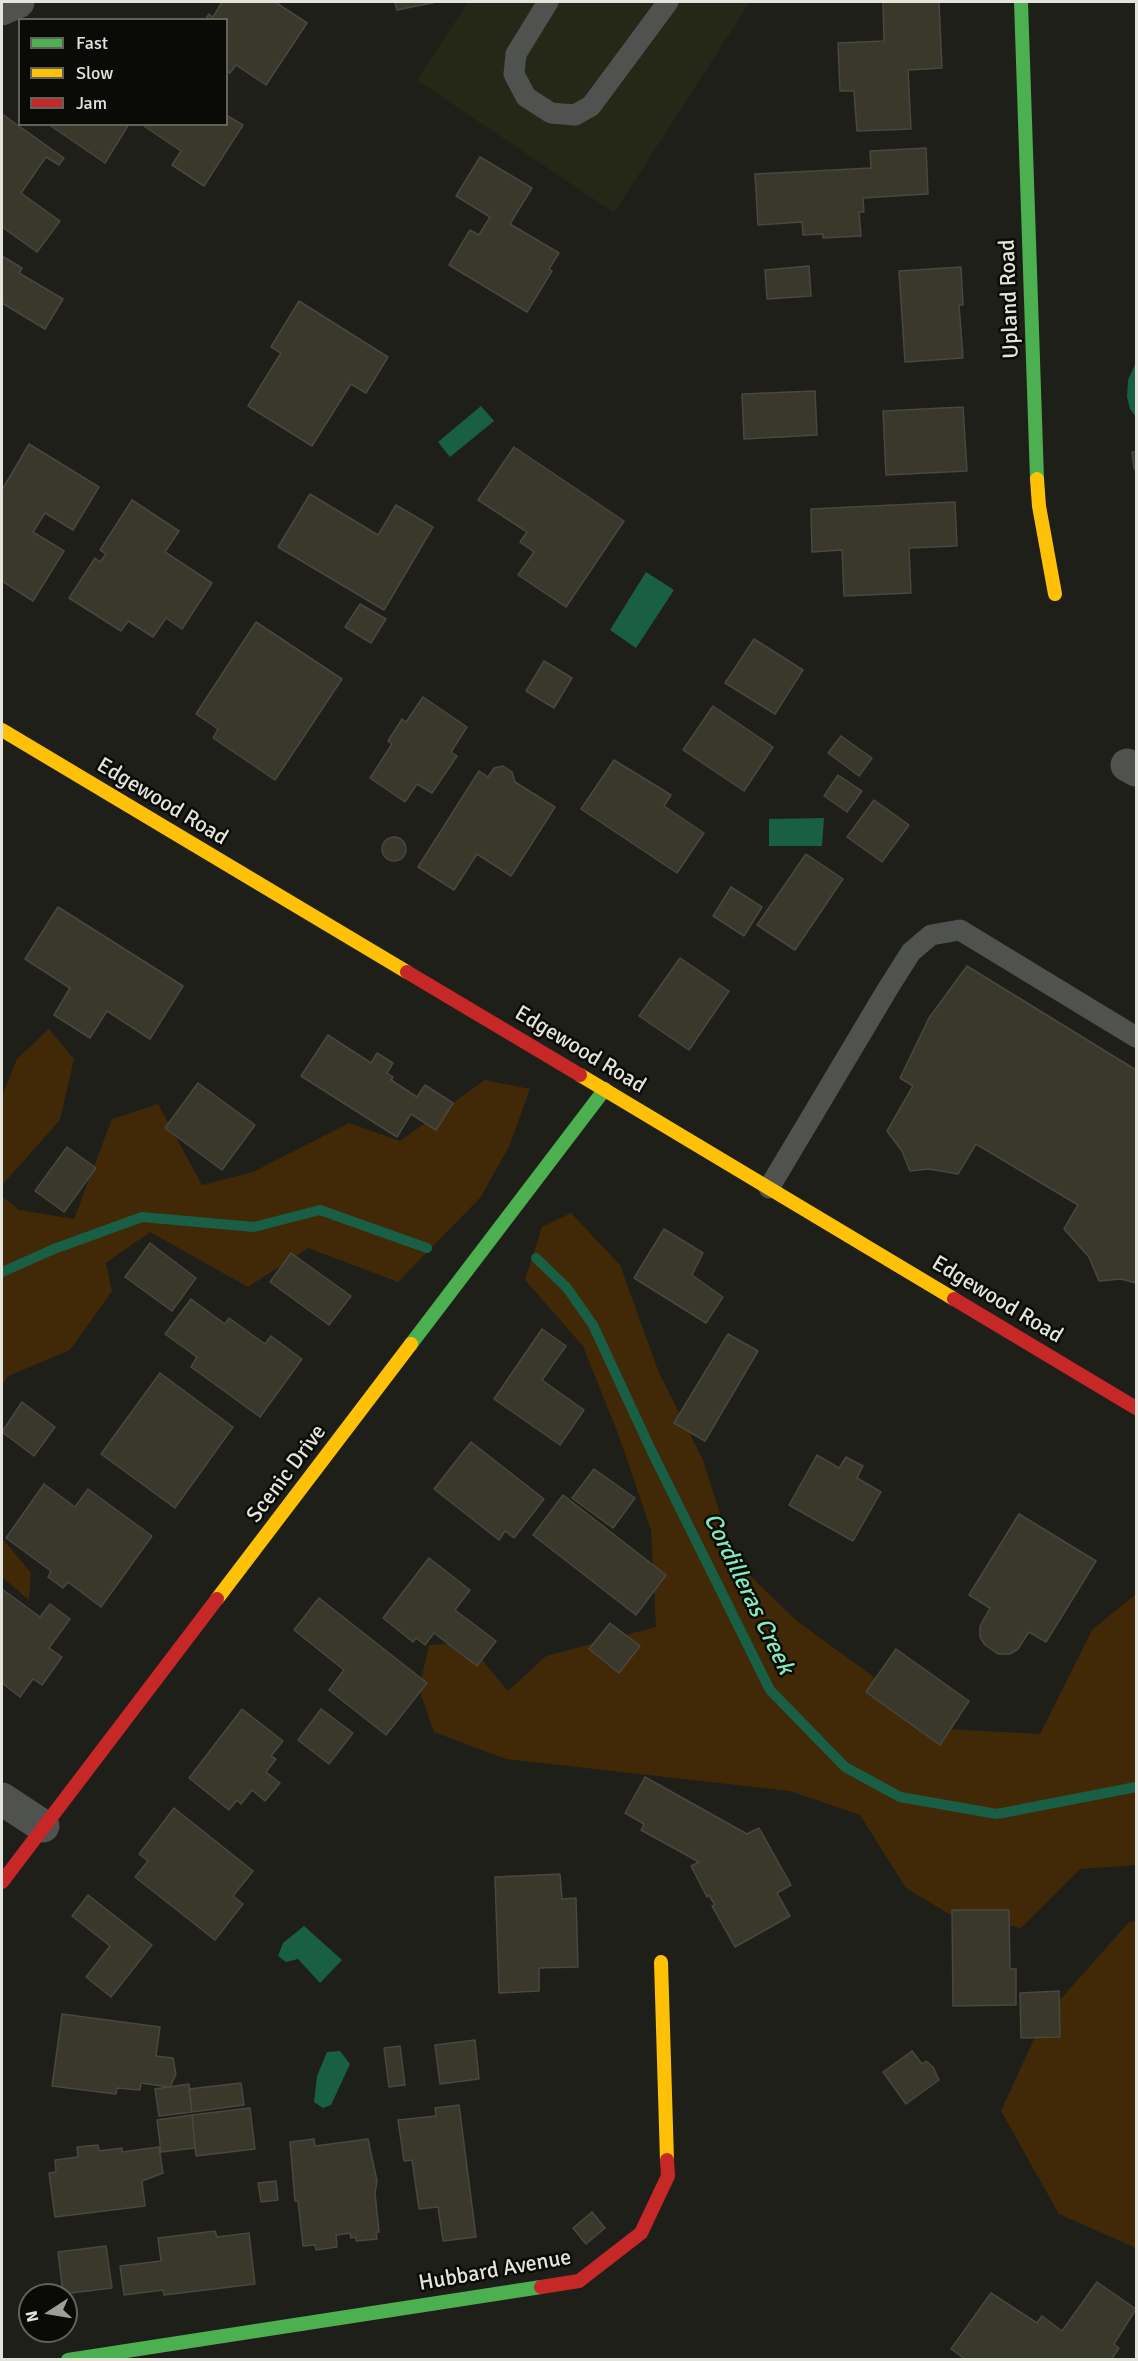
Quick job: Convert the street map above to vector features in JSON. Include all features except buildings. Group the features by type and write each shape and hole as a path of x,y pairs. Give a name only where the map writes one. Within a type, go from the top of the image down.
{"street":[{"path":"2,9 18,2"},
{"name":"Upland Road","path":"1021,2 1036,461 1039,506 1054,594"},
{"name":"Edgewood Road","path":"2,730 1137,1408"},
{"name":"Scenic Drive","path":"2,1882 605,1089"},
{"path":"2,1798 43,1826"},
{"name":"Hubbard Avenue","path":"68,2360 579,2281 641,2234 668,2176 661,1962"}],"lane":[{"path":"548,2 516,54 514,74 525,97 551,113 575,115 591,106 668,2"},
{"path":"769,1188 886,990 911,952 931,934 960,930 1137,1037"}],"shaded area":[{"path":"468,2 750,2 614,213 417,80"},
{"path":"1136,363 1136,417 1130,409 1127,397 1128,380"},
{"path":"481,406 494,421 450,457 438,442"},
{"path":"646,572 674,590 636,648 610,630"},
{"path":"824,818 822,846 769,846 769,819"},
{"path":"49,1029 74,1059 60,1120 2,1185 2,1096 17,1059"},
{"path":"485,1080 530,1089 509,1147 480,1198 398,1282 308,1248 248,1287 150,1232 106,1263 112,1291 70,1350 8,1376 2,1385 2,1196 19,1210 74,1219 112,1119 158,1104 202,1185 253,1172 349,1123 400,1141"},
{"path":"571,1213 620,1265 659,1373 703,1460 735,1561 797,1621 945,1729 1040,1734 1092,1630 1136,1594 1136,1865 1080,1869 1021,1928 949,1914 906,1888 860,1815 790,1791 506,1759 434,1732 419,1689 429,1645 468,1643 508,1691 546,1656 656,1627 651,1530 619,1436 583,1346 525,1280 542,1227"},
{"path":"2,1538 31,1573 29,1600 2,1577"},
{"path":"1136,1921 1136,2248 1059,2214 1001,2111 1043,2019 1129,1922"},
{"path":"304,1926 342,1960 320,1983 298,1959 286,1962 278,1956 283,1943"},
{"path":"340,2051 350,2064 331,2105 323,2108 314,2102 317,2076 327,2052"}],"waterway":[{"name":"Cordilleras Creek","path":"2,1272 54,1249 142,1217 254,1227 320,1210 427,1248"},
{"name":"Cordilleras Creek","path":"536,1258 567,1288 593,1325 651,1450 770,1690 845,1767 900,1797 997,1814 1136,1787"}],"traffic: fast":[{"path":"1021,2 1037,479"},
{"path":"411,1344 605,1089"},
{"path":"68,2360 541,2287"}],"traffic: slow":[{"path":"1037,479 1039,506 1055,594"},
{"path":"2,730 407,972"},
{"path":"580,1075 954,1299"},
{"path":"217,1599 411,1344"},
{"path":"661,1962 667,2160"}],"traffic: jam":[{"path":"407,972 580,1075"},
{"path":"954,1299 1136,1408"},
{"path":"2,1882 217,1599"},
{"path":"541,2287 579,2281 641,2233 668,2176 667,2160"}]}
